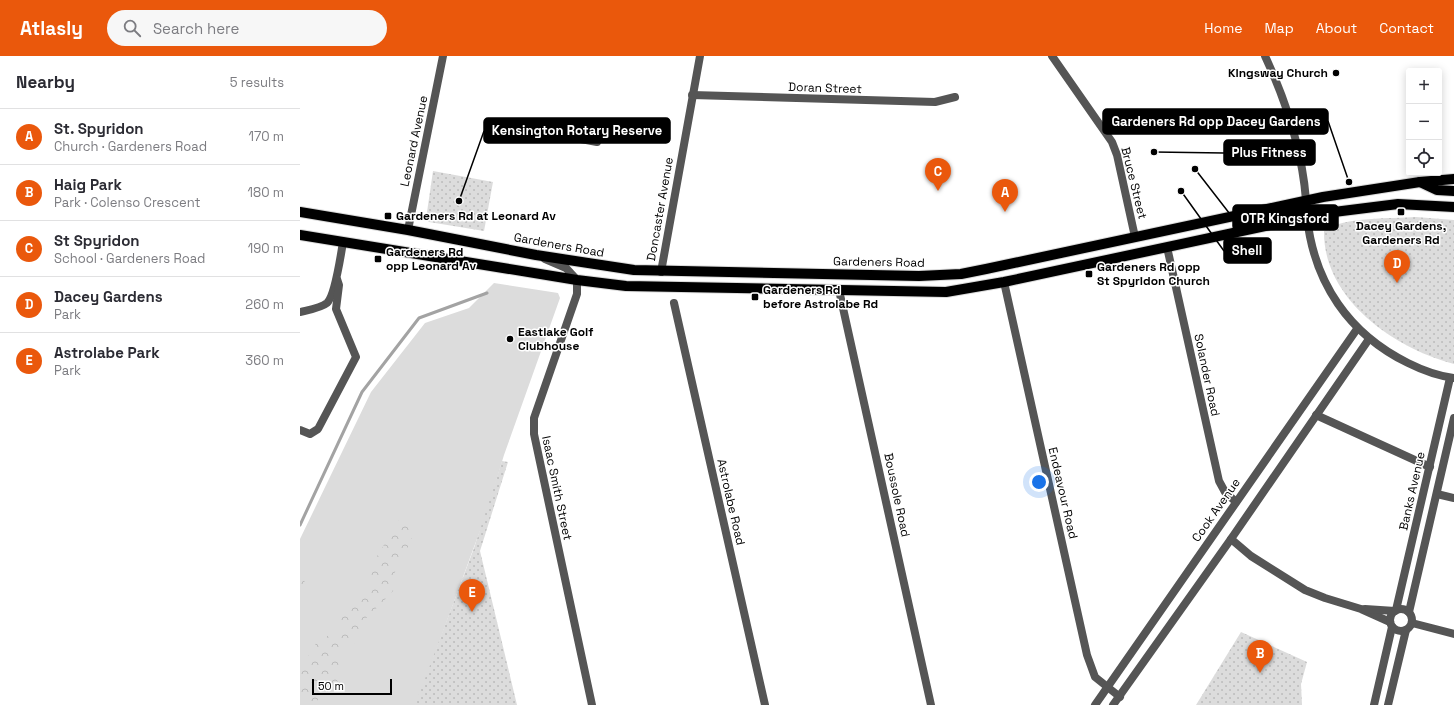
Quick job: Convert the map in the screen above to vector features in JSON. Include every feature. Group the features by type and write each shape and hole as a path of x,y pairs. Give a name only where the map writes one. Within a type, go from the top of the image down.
{"main road":[{"name":"Gardeners Road","path":"300,212 408,230 536,255 634,270 661,272 936,276 986,270 1306,200 1420,182 1454,179"},
{"path":"1420,182 1437,190 1454,190"},
{"path":"300,235 577,280 626,286 946,292 1004,282 1307,217 1367,207 1398,204 1454,207"}],"street":[{"name":"Leonard Avenue","path":"408,230 443,56"},
{"name":"Doncaster Avenue","path":"661,272 700,56"},
{"name":"Bruce Street","path":"1052,56 1112,142 1117,155 1135,238"},
{"path":"1265,56 1285,102 1304,184 1307,217 1314,255 1324,280 1333,296 1357,329 1368,339 1384,350 1416,366 1452,378"},
{"name":"Doran Street","path":"692,95 935,102 955,97"},
{"path":"549,133 597,142"},
{"path":"300,312 326,304 331,298 334,284 337,279 343,242"},
{"name":"Solander Road","path":"1167,247 1219,481 1225,492 1236,502"},
{"path":"536,255 566,268 577,280"},
{"path":"300,430 310,434 318,429 356,357 336,309 340,285 337,279"},
{"name":"Isaac Smith Street","path":"577,280 577,294 534,418 534,434 592,705"},
{"name":"Endeavour Road","path":"1004,282 1088,655 1095,677 1120,696"},
{"name":"Boussole Road","path":"840,290 931,705"},
{"name":"Astrolabe Road","path":"674,303 765,705"},
{"name":"Cook Avenue","path":"1095,705 1357,329"},
{"path":"1113,705 1231,539 1368,339"},
{"name":"Banks Avenue","path":"1395,610 1452,378"},
{"path":"1316,415 1430,467"},
{"name":"Banks Avenue","path":"1409,612 1454,418"},
{"path":"1437,494 1454,498"},
{"path":"1231,539 1251,556 1305,590 1361,609 1391,624 1398,631 1406,630"},
{"path":"1361,609 1403,609 1409,612 1412,617 1412,623 1406,630 1388,705"},
{"path":"1374,705 1391,624 1391,616 1395,610"},
{"path":"1412,623 1454,634"}],"green space":[{"path":"433,171 493,182 484,231 429,222 426,219"},
{"path":"1416,217 1454,220 1454,364 1408,346 1386,333 1366,317 1349,299 1335,278 1327,256 1324,231 1333,226 1368,219"},
{"path":"494,283 558,293 560,298 504,455 485,517 416,705 300,705 300,539 371,392 425,323 469,308"},
{"path":"502,461 508,462 480,551 517,705 415,705 474,548"},
{"path":"399,520 411,521 412,539 395,572 393,591 367,616 364,630 358,642 342,647 338,668 337,692 319,698 314,705 300,705 300,669 318,640 339,631 341,617 348,606 351,595 361,594 373,583 370,568"},
{"path":"302,577 308,587 300,594 300,578"},
{"path":"1241,632 1307,662 1301,684 1302,705 1196,705"}],"waterway":[{"path":"300,525 362,392 419,318 487,293"}],"place":[{"name":"Kingsway Church","path":"1336,73"},
{"name":"Plus Fitness","path":"1154,152"},
{"name":"OTR Kingsford","path":"1195,169"},
{"name":"Gardeners Rd opp Dacey Gardens","path":"1349,182"},
{"name":"St Spyridon","path":"938,191"},
{"name":"Shell","path":"1181,191"},
{"name":"Kensington Rotary Reserve","path":"459,201"},
{"name":"St. Spyridon","path":"1005,212"},
{"name":"Dacey Gardens, Gardeners Rd","path":"1401,212"},
{"name":"Gardeners Rd at Leonard Av","path":"388,216"},
{"name":"Gardeners Rd opp Leonard Av","path":"378,259"},
{"name":"Gardeners Rd opp St Spyridon Church","path":"1089,274"},
{"name":"Dacey Gardens","path":"1397,283"},
{"name":"Gardeners Rd before Astrolabe Rd","path":"755,297"},
{"name":"Eastlake Golf Clubhouse","path":"510,339"},
{"name":"Astrolabe Park","path":"472,612"},
{"name":"Haig Park","path":"1260,673"}]}
